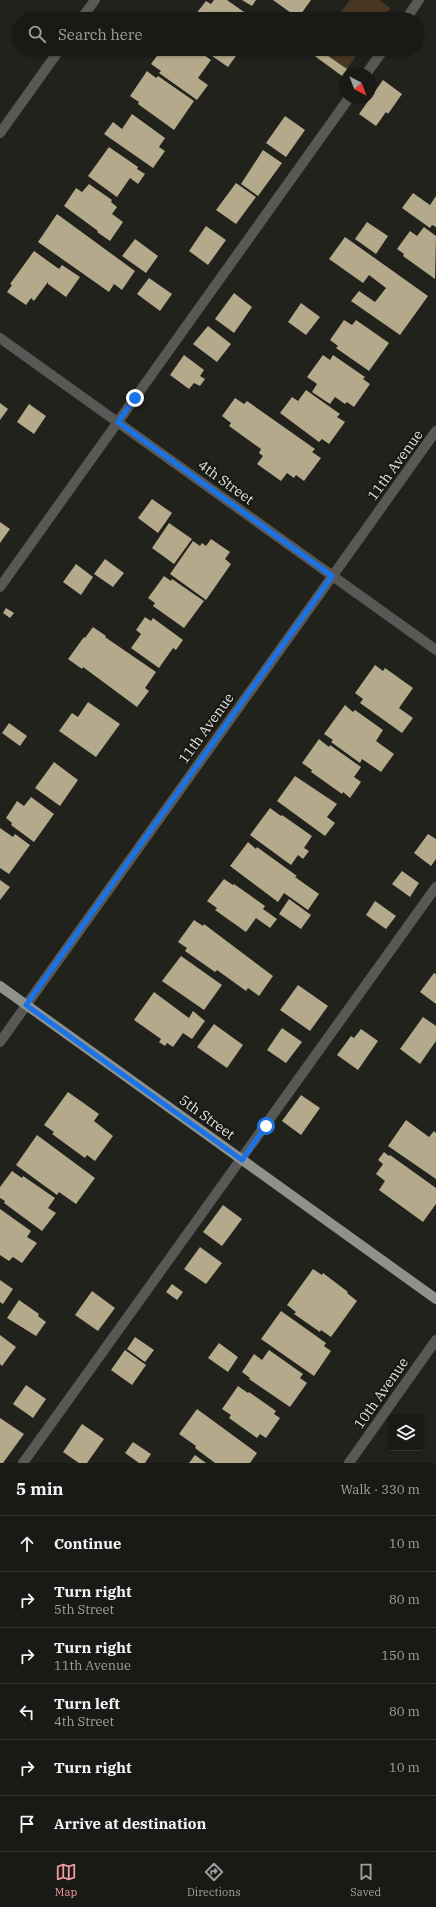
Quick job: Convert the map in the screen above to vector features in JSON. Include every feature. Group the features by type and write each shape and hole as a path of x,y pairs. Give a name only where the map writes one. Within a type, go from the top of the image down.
{"main road":[{"name":"5th Street","path":"0,986 436,1299"}],"street":[{"path":"86,12 95,0"},
{"path":"411,12 419,0"},
{"path":"0,132 55,56"},
{"path":"370,68 379,56"},
{"path":"0,587 345,104"},
{"name":"4th Street","path":"0,338 436,650"},
{"name":"11th Avenue","path":"0,1042 436,431"},
{"path":"23,1463 242,1160 436,887"},
{"name":"10th Avenue","path":"349,1463 436,1340"}],"shaded area":[{"path":"350,0 379,0 390,8 387,12 341,12"},
{"path":"328,56 356,56 348,68 346,68"}],"building":[{"path":"214,0 227,0 244,12 197,12 206,1 211,4"},
{"path":"242,0 256,0 252,6"},
{"path":"273,0 311,0 302,12 290,12"},
{"path":"157,56 206,56 211,60 198,78 208,85 197,100 159,73 161,71 151,64"},
{"path":"212,56 236,56 228,67"},
{"path":"315,56 328,56 346,68 340,68 340,75"},
{"path":"147,71 156,78 158,76 194,101 174,130 138,104 139,102 130,96"},
{"path":"383,80 402,94 388,114 386,112 376,126 359,114 366,104 376,104 376,90"},
{"path":"132,114 165,138 159,147 165,151 153,168 104,134 113,122 122,129"},
{"path":"285,116 305,130 286,157 266,143"},
{"path":"109,147 138,167 137,169 145,174 138,184 130,178 117,197 88,176"},
{"path":"263,150 282,163 258,196 241,184"},
{"path":"236,183 256,197 236,224 216,210"},
{"path":"89,184 112,200 111,202 117,207 112,214 123,222 110,241 64,206 76,188 82,192"},
{"path":"413,193 430,205 436,196 436,227 432,225 430,228 402,208"},
{"path":"57,214 135,271 122,290 114,284 109,292 38,242"},
{"path":"367,222 388,236 376,254 355,239"},
{"path":"206,226 226,240 208,265 189,251"},
{"path":"424,227 436,236 435,279 403,256 404,254 397,249 410,231 417,236"},
{"path":"345,237 428,296 400,335 351,301 359,291 375,302 386,288 369,275 363,283 329,259"},
{"path":"135,239 158,256 146,273 122,256"},
{"path":"34,251 59,269 62,265 80,277 66,297 48,284 48,282 34,301 31,298 26,305 7,292 12,285 10,284"},
{"path":"149,278 172,294 160,311 137,294"},
{"path":"234,293 252,307 234,333 215,319"},
{"path":"301,303 320,317 306,335 288,322"},
{"path":"344,320 352,325 356,320 389,343 369,371 336,348 338,346 330,340"},
{"path":"208,326 231,344 217,362 193,344"},
{"path":"184,355 204,370 200,376 205,379 200,386 194,383 189,389 170,375"},
{"path":"323,355 330,360 333,355 365,377 363,379 370,384 354,407 347,402 345,404 335,397 330,404 312,392 317,384 307,377"},
{"path":"306,390 340,414 337,417 345,422 329,444 322,439 319,442 280,413 292,397 298,401"},
{"path":"235,398 244,404 247,401 315,449 312,452 321,458 304,481 296,475 294,478 287,473 281,481 257,464 263,456 259,453 261,449 229,426 231,423 222,416"},
{"path":"0,403 8,409 0,420"},
{"path":"29,404 46,416 34,434 17,422"},
{"path":"152,499 172,513 158,533 138,518"},
{"path":"0,522 10,529 0,543"},
{"path":"169,523 192,539 174,564 152,548"},
{"path":"211,539 230,552 225,559 231,564 206,600 170,574 193,541 200,546 202,543 206,546"},
{"path":"105,559 124,573 113,587 94,574"},
{"path":"76,564 93,577 81,595 63,582"},
{"path":"164,576 171,581 172,579 204,601 184,628 153,606 155,603 148,598"},
{"path":"6,608 14,613 10,618 3,613"},
{"path":"145,617 151,621 153,618 183,640 176,650 173,648 159,668 131,648 141,634 136,630"},
{"path":"93,627 156,672 145,688 149,691 137,707 83,667 82,669 68,659"},
{"path":"375,665 383,671 385,668 413,688 399,708 413,718 402,733 360,703 363,699 355,693"},
{"path":"88,702 120,724 96,757 59,731 72,713 78,717"},
{"path":"345,705 353,712 355,710 383,730 376,741 394,754 381,772 362,759 360,763 331,742 333,740 324,734"},
{"path":"9,723 27,736 20,746 2,733"},
{"path":"319,739 361,767 354,777 361,782 350,798 311,772 312,770 302,763"},
{"path":"54,762 78,780 60,806 35,788"},
{"path":"295,776 337,804 327,817 335,823 325,836 277,801"},
{"path":"31,797 54,814 34,842 11,825 12,823 6,818 17,801 24,806"},
{"path":"270,808 312,836 304,848 309,851 303,859 298,855 291,865 250,835"},
{"path":"0,828 13,837 15,834 30,845 9,874 0,868"},
{"path":"428,834 436,839 436,859 431,866 414,853"},
{"path":"248,842 297,876 295,877 319,894 308,910 284,893 278,902 230,866"},
{"path":"402,871 419,883 410,897 392,884"},
{"path":"224,879 233,885 234,884 265,906 263,909 277,919 270,928 256,918 246,932 215,910 217,908 207,901"},
{"path":"0,880 10,887 0,900"},
{"path":"289,899 311,915 301,929 279,914"},
{"path":"375,901 396,916 386,929 366,915"},
{"path":"194,920 203,926 204,924 273,976 259,996 248,988 246,991 217,970 215,972 185,951 187,948 178,942"},
{"path":"181,956 222,985 204,1010 162,981"},
{"path":"434,973 436,974 436,1004 420,992"},
{"path":"298,985 328,1006 310,1031 280,1010"},
{"path":"154,992 189,1018 193,1011 205,1021 192,1039 183,1033 173,1047 167,1043 165,1046 159,1042 161,1039 134,1020"},
{"path":"423,1017 436,1026 436,1041 420,1064 400,1049"},
{"path":"214,1024 243,1045 227,1068 197,1047"},
{"path":"282,1028 302,1042 286,1063 267,1050"},
{"path":"361,1029 378,1041 358,1070 337,1055 351,1036 354,1038"},
{"path":"68,1092 99,1114 94,1121 113,1136 95,1161 87,1155 85,1158 52,1134 54,1132 44,1125"},
{"path":"301,1095 320,1108 301,1135 282,1121"},
{"path":"406,1120 429,1137 434,1131 436,1133 436,1179 388,1146"},
{"path":"37,1135 95,1178 76,1204 59,1192 57,1195 16,1165"},
{"path":"384,1152 436,1188 436,1204 423,1222 379,1190 385,1181 376,1174 383,1164 378,1160"},
{"path":"12,1171 22,1178 23,1176 55,1198 48,1208 56,1213 42,1231 4,1203 5,1201 0,1198 0,1187"},
{"path":"223,1205 242,1219 222,1246 203,1232"},
{"path":"0,1209 31,1231 27,1237 37,1243 22,1263 13,1257 9,1261 0,1255"},
{"path":"200,1247 222,1263 206,1284 184,1269"},
{"path":"313,1269 322,1275 323,1273 348,1292 347,1293 357,1301 331,1337 321,1330 320,1332 294,1314 296,1312 287,1305"},
{"path":"0,1280 13,1289 3,1304 0,1302"},
{"path":"172,1284 183,1292 177,1300 166,1292"},
{"path":"92,1291 115,1308 98,1331 75,1315"},
{"path":"19,1300 39,1314 38,1316 46,1322 36,1336 7,1318"},
{"path":"281,1311 326,1343 324,1346 331,1351 314,1376 261,1339"},
{"path":"0,1335 16,1347 2,1366 0,1364"},
{"path":"135,1337 154,1350 145,1362 127,1349"},
{"path":"219,1343 238,1357 228,1372 208,1358"},
{"path":"125,1350 146,1365 132,1385 111,1370"},
{"path":"269,1350 303,1374 300,1378 307,1383 290,1407 249,1379 250,1378 242,1372 254,1354 262,1360"},
{"path":"26,1385 46,1399 33,1418 13,1404"},
{"path":"238,1386 276,1411 274,1414 280,1418 266,1438 260,1434 257,1438 229,1418 231,1415 222,1409"},
{"path":"197,1409 257,1453 250,1463 215,1463 195,1448 196,1446 179,1434"},
{"path":"0,1418 24,1434 3,1463 0,1463"},
{"path":"82,1424 104,1439 87,1463 79,1463 63,1452"},
{"path":"133,1442 151,1454 145,1463 139,1463 125,1453"},
{"path":"195,1455 206,1463 189,1463"}],"route":[{"path":"135,398 118,422 332,576 26,1005 242,1160 266,1126"}]}
